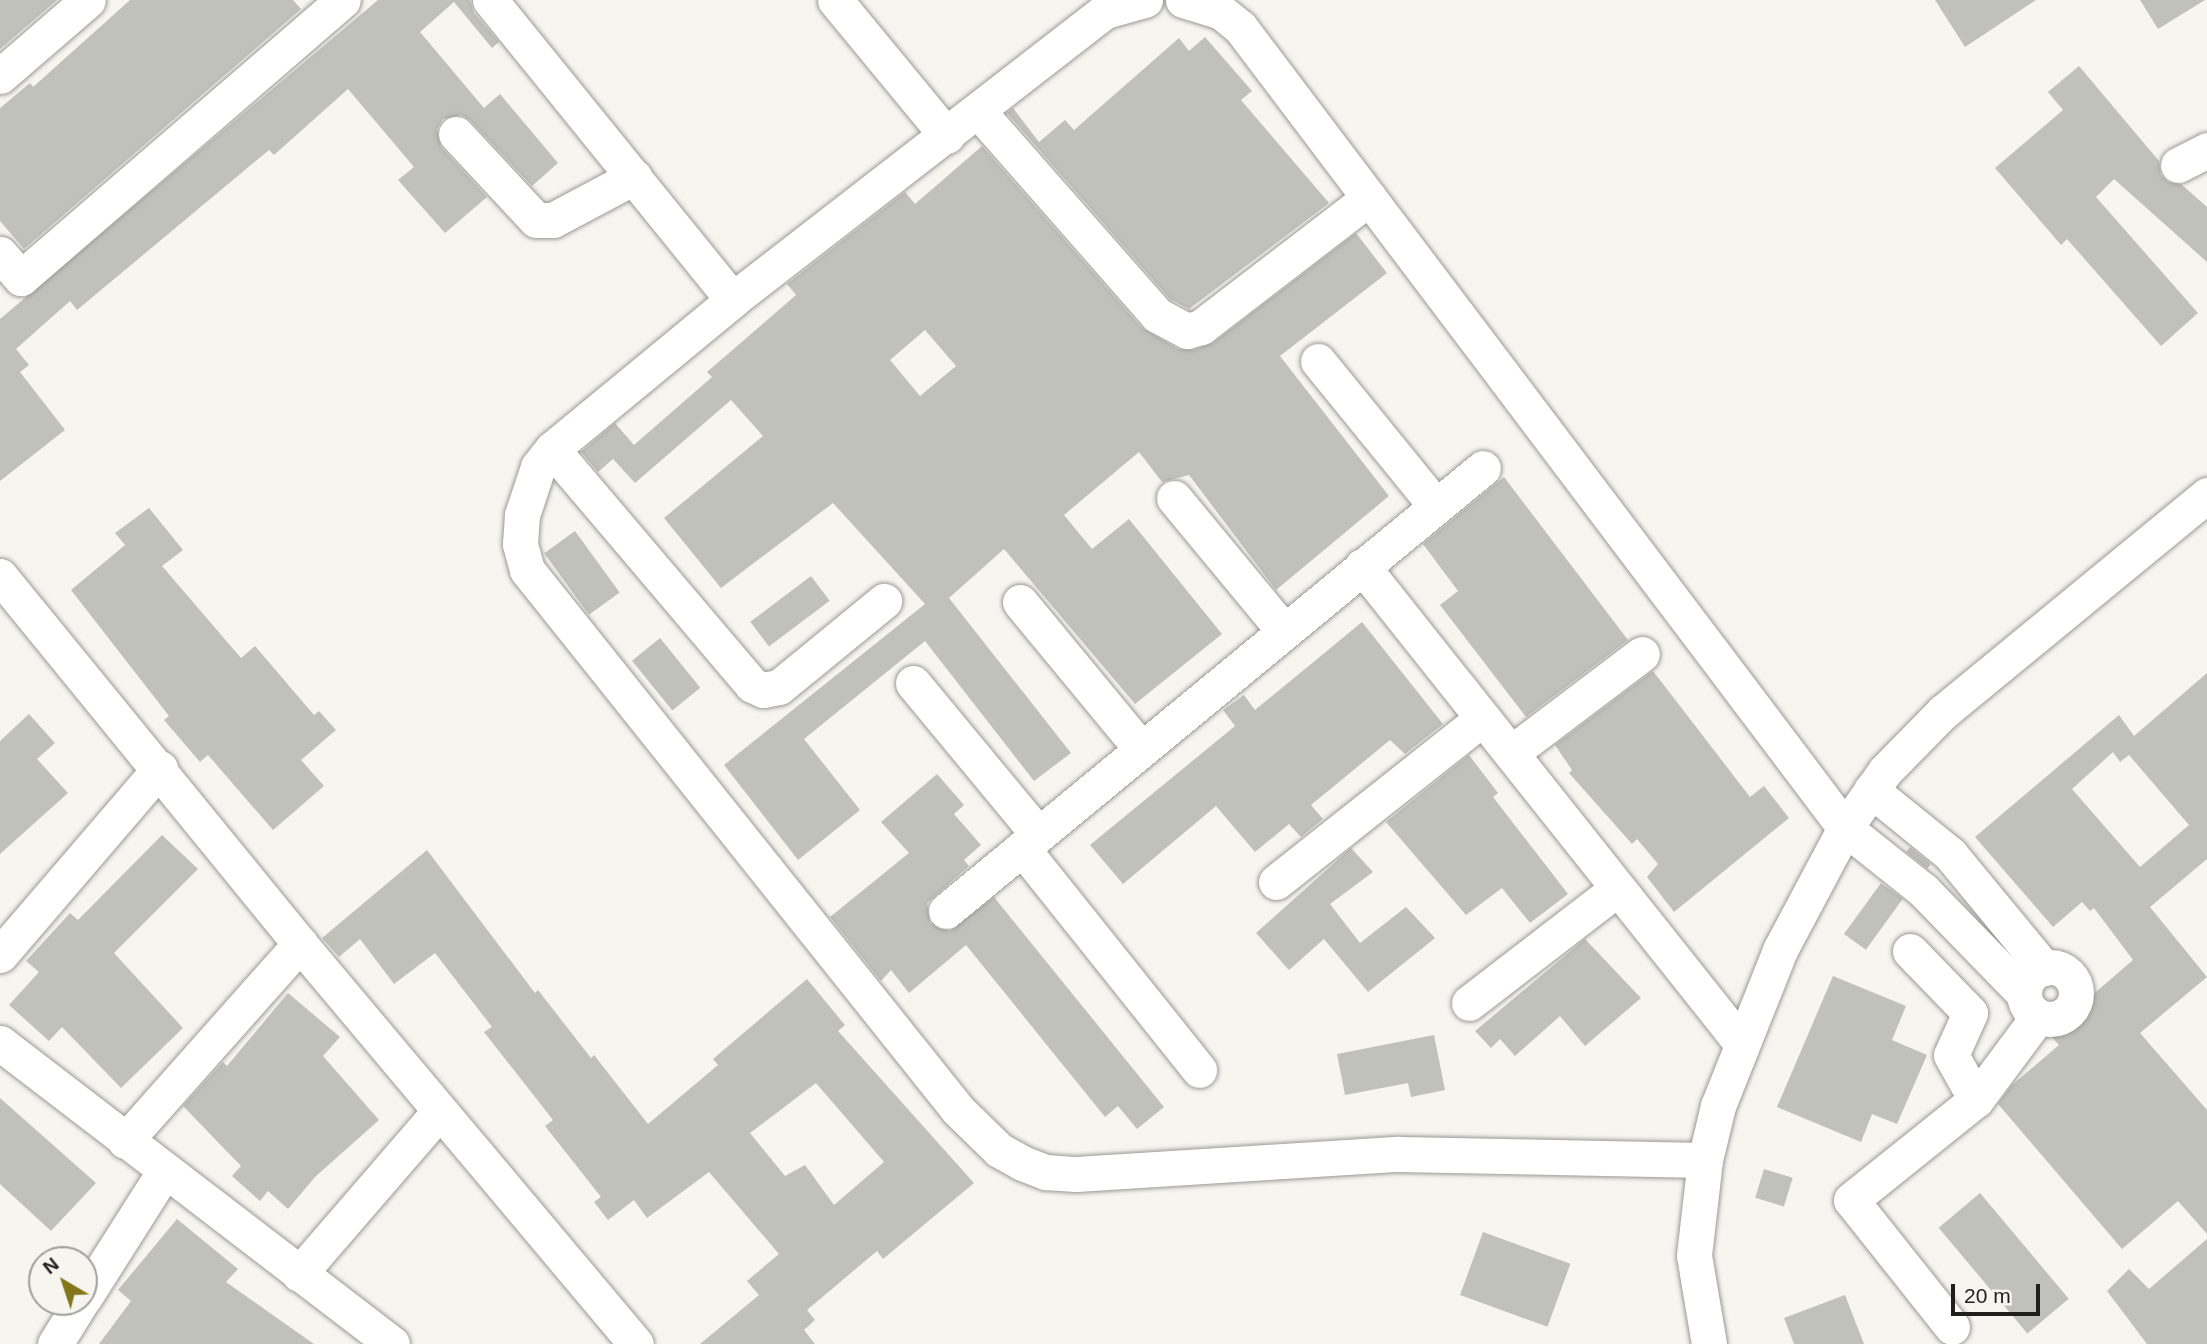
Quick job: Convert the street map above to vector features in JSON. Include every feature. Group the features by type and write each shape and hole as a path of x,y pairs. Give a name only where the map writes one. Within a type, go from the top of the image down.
{"street":[{"path":"0,76 88,0"},
{"path":"0,254 21,278 343,0"},
{"path":"490,0 733,300"},
{"path":"835,0 947,136"},
{"path":"1145,0 1105,11 733,300 552,449 538,467 522,515 520,544 527,570 958,1110 999,1150 1046,1172 1076,1174 1398,1154 1705,1160"},
{"path":"1183,0 1220,11 1240,27 1845,828 1923,890 2035,993"},
{"path":"978,111 1157,315 1188,331 1201,327 1369,198"},
{"path":"456,134 536,220 553,220 634,177"},
{"path":"1318,361 1436,506"},
{"path":"552,449 752,685 763,690 779,687 884,601"},
{"path":"946,911 1483,468"},
{"path":"1709,1344 1694,1255 1705,1160 1718,1106 1780,950 1845,828 1871,789 1943,712 2207,495"},
{"path":"1174,498 1284,631"},
{"path":"1362,566 1742,1044"},
{"path":"0,576 160,768 300,944 439,1112 636,1344"},
{"path":"1020,602 1141,749"},
{"path":"1511,753 1642,654"},
{"path":"913,683 1199,1070"},
{"path":"1276,883 1483,718"},
{"path":"0,955 160,768"},
{"path":"1871,789 1950,854 2035,993"},
{"path":"1469,1003 1617,889"},
{"path":"125,1141 300,944"},
{"path":"1910,951 1970,1013 1951,1055 1976,1100"},
{"path":"1952,1327 1851,1200 1976,1100 2035,993"},
{"path":"0,1043 164,1172 392,1344"},
{"path":"299,1273 439,1112"},
{"path":"98,1276 164,1172"},
{"path":"55,1344 73,1316"}],"building":[{"path":"0,0 57,0 0,49"},
{"path":"130,0 293,0 301,9 24,249 0,221 0,108 30,83 33,87"},
{"path":"378,0 470,0 474,13 499,42 492,48 454,2 420,32 484,108 500,94 558,163 532,186 470,120 461,115 443,119 437,129 441,147 487,197 445,233 398,180 414,167 348,89 274,155 269,150 77,310 70,301 16,349 29,365 20,372 65,430 0,481 0,319"},
{"path":"1935,0 2036,0 1965,47"},
{"path":"2140,0 2205,0 2158,29"},
{"path":"1205,37 1252,91 1241,100 1329,203 1189,309 1170,299 1007,113 1013,108 1039,142 1065,120 1074,130 1179,38 1189,51"},
{"path":"2079,66 2159,161 2161,175 2168,182 2181,184 2207,207 2207,262 2114,179 2096,197 2198,313 2161,346 2067,239 2061,245 1995,168 2063,110 2048,92"},
{"path":"982,146 1142,328 1178,349 1193,350 1213,343 1356,233 1387,273 1280,356 1389,496 1276,590 1189,475 1162,482 1139,452 1064,515 1092,549 1129,519 1222,634 1135,704 1004,549 949,598 1071,753 1034,781 925,641 804,739 860,810 798,860 724,765 925,604 833,503 721,588 664,518 763,436 731,400 635,483 613,459 598,472 581,452 615,423 634,445 712,377 707,372 796,295 787,284 905,192 915,204","holes":["925,330 956,366 920,396 890,360"]},
{"path":"1504,477 1628,640 1526,717 1440,605 1458,591 1423,544"},
{"path":"149,508 183,550 162,566 241,658 255,646 314,715 319,711 336,730 301,760 324,786 273,830 208,755 200,762 164,720 169,716 71,590 125,545 115,533"},
{"path":"575,531 620,592 589,615 544,553"},
{"path":"811,576 830,601 769,646 750,622"},
{"path":"1362,622 1443,724 1405,754 1390,740 1311,805 1323,819 1301,837 1289,824 1255,852 1216,806 1123,884 1090,845 1235,726 1223,710 1244,695 1255,710"},
{"path":"660,638 700,688 672,710 632,661"},
{"path":"1653,671 1750,797 1764,786 1789,818 1674,912 1647,877 1658,864 1637,839 1632,844 1569,773 1572,770 1555,745"},
{"path":"2207,673 2207,859 2150,907 2207,977 2140,1033 2207,1110 2207,1234 2178,1201 2122,1249 1998,1104 2011,1086 2059,1045 2050,1035 2054,1028 2133,960 2094,908 2090,911 2082,902 2053,927 1975,837 2119,715 2134,736","holes":["2113,752 2120,762 2129,755 2189,825 2140,867 2072,789"]},
{"path":"29,714 55,743 37,759 68,793 0,854 0,741"},
{"path":"1469,755 1498,793 1493,797 1568,894 1530,923 1502,888 1466,915 1386,822"},
{"path":"937,774 964,805 954,814 981,845 964,860 969,866 927,903 930,923 950,931 994,897 1164,1107 1137,1129 1118,1106 1105,1117 966,945 909,993 891,970 881,981 830,917 909,853 881,822"},
{"path":"162,835 198,869 114,953 183,1028 121,1088 62,1027 49,1041 9,1005 39,972 26,961 70,913 78,920"},
{"path":"1910,847 1931,864 1927,869 1906,852"},
{"path":"1351,848 1373,872 1330,904 1360,943 1406,907 1435,938 1368,992 1324,939 1289,970 1256,933"},
{"path":"427,850 535,993 538,990 591,1058 594,1055 648,1124 718,1065 713,1059 807,979 845,1025 838,1031 974,1183 883,1259 877,1251 807,1310 815,1320 804,1330 815,1344 700,1344 759,1295 747,1281 779,1254 709,1172 647,1218 634,1200 608,1220 594,1202 601,1197 545,1126 553,1120 484,1032 492,1027 435,953 394,984 360,939 339,957 322,938","holes":["816,1083 884,1162 834,1205 805,1165 785,1176 750,1133"]},
{"path":"1881,883 1903,899 1866,950 1844,934"},
{"path":"1585,939 1641,998 1585,1046 1560,1016 1515,1056 1500,1039 1491,1048 1475,1031"},
{"path":"1833,976 1906,1006 1892,1040 1927,1055 1897,1124 1872,1114 1861,1142 1777,1107"},
{"path":"288,993 340,1037 323,1056 379,1120 315,1177 288,1209 268,1191 260,1201 232,1176 241,1166 183,1106 223,1062 227,1066"},
{"path":"1434,1035 1445,1090 1411,1097 1408,1083 1345,1095 1337,1054"},
{"path":"0,1098 96,1183 51,1231 0,1184"},
{"path":"1764,1169 1793,1178 1784,1206 1755,1198"},
{"path":"1980,1193 2069,1299 2027,1333 1939,1228"},
{"path":"177,1219 238,1269 226,1282 314,1344 99,1344 131,1301 118,1290"},
{"path":"1483,1232 1570,1264 1547,1327 1460,1295"},
{"path":"2207,1239 2207,1344 2147,1344 2107,1291 2129,1269 2149,1289"},
{"path":"1845,1295 1864,1344 1794,1344 1784,1318"}]}
